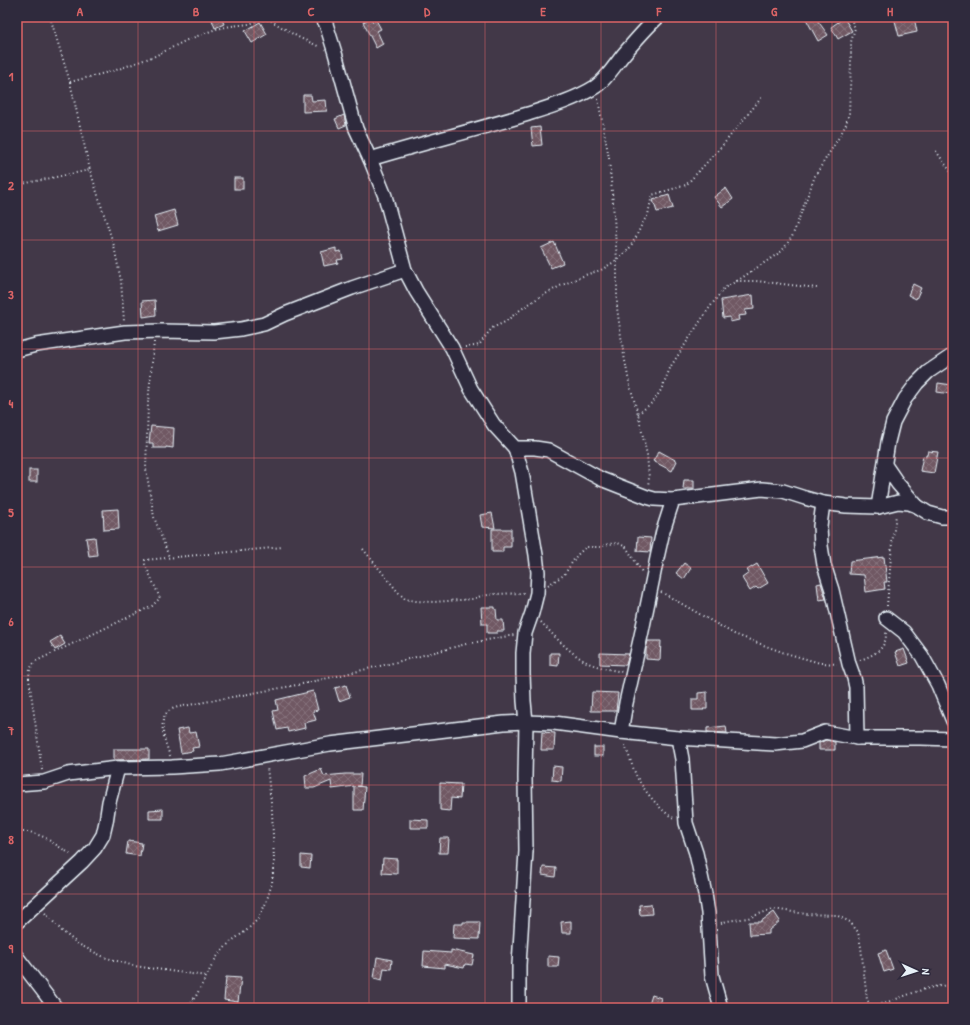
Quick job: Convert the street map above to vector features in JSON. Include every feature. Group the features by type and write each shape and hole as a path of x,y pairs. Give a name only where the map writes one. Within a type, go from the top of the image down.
{"street":[{"path":"322,17 326,24 335,53 356,129 385,196 405,270 416,291 452,348 471,389 494,425 515,448 522,472 538,572 532,613 525,633 523,674 526,722 526,851 519,965 519,1008"},
{"path":"370,159 492,125 576,96 596,86 608,75 640,34 658,17"},
{"path":"17,350 36,345 125,332 214,332 242,329 264,324 285,314 352,288 405,270"},
{"path":"878,507 888,442 893,422 905,399 917,383 928,372 953,354"},
{"path":"515,448 535,448 548,450 601,479 654,499 673,500 762,489 783,491 823,503 846,506 878,507 898,502 909,503 928,513 953,517"},
{"path":"885,465 898,484 917,506"},
{"path":"621,732 663,531 673,500"},
{"path":"823,503 820,526 821,546 824,565 832,590 849,664 856,687 857,738"},
{"path":"886,618 904,632 922,656 938,684 953,721"},
{"path":"504,723 515,713 524,701"},
{"path":"17,784 44,782 68,774 118,768 220,764 330,744 504,723 554,723 678,738 775,744 802,741 825,732 857,738 953,739"},
{"path":"678,738 682,759 686,823 696,853 705,894 708,913 712,976 720,1008"},
{"path":"17,922 96,848 103,835 109,802 118,768"},
{"path":"17,957 56,1008"}],"path":[{"path":"50,17 70,82 90,170 114,246 121,281 125,332"},
{"path":"638,414 652,402 661,390 671,366 724,288 782,251 792,237 815,176 841,134 849,113 851,62 850,42 855,28 850,17"},
{"path":"70,82 116,70 155,56 187,40 216,29 249,24 260,20 270,20 298,37 335,53"},
{"path":"596,86 609,158 617,260 617,308 629,382 638,414 648,462 649,478 647,497"},
{"path":"452,348 479,345 492,328 505,322 538,298 560,286 606,267 617,260 629,249 648,215 652,195 686,185 722,146 762,97"},
{"path":"936,151 953,175"},
{"path":"17,185 90,170"},
{"path":"737,281 756,281 817,288"},
{"path":"155,331 148,403 146,469 154,517 169,557"},
{"path":"362,549 405,599 434,602 467,600 495,594 536,593 564,575 578,555 586,547 600,547 618,543 626,547 651,587 734,634 782,652 820,663 849,664 869,657 881,650 886,637 886,618 892,544 898,502"},
{"path":"44,782 28,679 31,666 36,661 152,606 159,600 160,598 144,561 145,560 283,547"},
{"path":"532,613 563,645 584,661 600,667 632,674"},
{"path":"172,767 162,729 164,717 168,711 178,707 302,684 466,644 525,633"},
{"path":"621,732 636,776 652,798 669,816 686,823"},
{"path":"186,1008 196,996 216,958 230,942 246,931 258,919 266,903 272,883 274,861 272,811 266,756"},
{"path":"17,836 20,832 30,832 44,837 82,862"},
{"path":"36,904 62,931 78,944 104,957 134,966 206,976"},
{"path":"708,927 727,921 748,918 772,909 806,914 836,915 850,922 858,932 867,1000 873,1006"},
{"path":"870,1008 926,989 946,985 953,986"}],"building":[{"path":"211,17 221,17 224,24 215,28"},
{"path":"805,17 815,17 828,35 818,41"},
{"path":"894,17 914,17 917,32 899,36"},
{"path":"371,18 373,22 376,20 381,29 377,31 383,44 376,48 363,22"},
{"path":"844,18 852,31 838,39 831,27"},
{"path":"260,22 267,34 252,43 245,31"},
{"path":"303,95 311,95 312,101 326,100 327,111 303,112"},
{"path":"344,115 346,125 339,128 335,119"},
{"path":"540,127 542,145 533,146 531,128"},
{"path":"234,178 243,178 243,189 234,189"},
{"path":"726,188 733,199 722,207 714,197"},
{"path":"669,195 673,208 657,212 653,200"},
{"path":"174,210 178,225 158,231 154,216"},
{"path":"554,242 563,263 551,268 541,248"},
{"path":"336,248 336,252 341,251 343,259 337,260 338,263 324,266 321,252"},
{"path":"913,284 921,288 916,299 908,295"},
{"path":"753,295 754,309 745,310 746,315 738,316 739,320 730,322 730,317 723,318 721,300"},
{"path":"155,300 156,315 143,317 142,301"},
{"path":"938,383 952,385 951,394 937,392"},
{"path":"151,426 174,428 173,448 153,448 153,443 149,443"},
{"path":"659,451 677,461 672,471 653,461"},
{"path":"928,451 938,452 934,473 920,471 923,456 926,457"},
{"path":"29,470 37,470 37,482 29,482"},
{"path":"684,480 694,480 694,489 683,489"},
{"path":"118,509 119,529 104,530 103,510"},
{"path":"492,513 495,528 482,527 480,515"},
{"path":"492,529 511,529 511,547 503,547 503,552 492,552"},
{"path":"95,537 97,555 89,556 86,538"},
{"path":"638,537 651,538 650,552 637,551"},
{"path":"884,557 887,582 884,582 885,589 866,592 864,575 849,574 850,561"},
{"path":"684,563 691,568 684,579 676,573"},
{"path":"757,564 768,583 758,589 756,587 750,591 742,578 749,573 747,570"},
{"path":"821,583 826,599 819,600 817,584"},
{"path":"481,607 495,607 497,620 503,620 504,631 487,633 487,624 482,624"},
{"path":"60,636 65,644 55,650 50,642"},
{"path":"648,641 661,641 660,660 646,659 646,648"},
{"path":"904,649 909,663 900,666 895,652"},
{"path":"550,653 559,653 558,666 550,665"},
{"path":"600,653 629,654 626,665 600,664"},
{"path":"346,685 350,697 339,701 335,688"},
{"path":"313,691 318,710 313,711 316,720 304,723 305,728 288,732 287,728 277,730 273,711 278,710 276,700"},
{"path":"592,692 618,693 616,711 591,711"},
{"path":"707,692 707,709 692,710 692,699 698,699 698,693"},
{"path":"726,726 727,733 707,732 707,728"},
{"path":"188,728 189,733 196,732 199,747 192,748 193,751 181,753 177,730"},
{"path":"542,732 555,733 554,750 541,750"},
{"path":"826,740 835,742 835,750 819,750 819,743"},
{"path":"594,747 603,747 603,756 594,756"},
{"path":"114,749 149,749 149,759 114,760"},
{"path":"553,766 562,767 561,781 552,780"},
{"path":"321,769 324,776 361,774 360,786 357,786 365,787 363,810 354,810 354,786 332,789 331,781 314,788 306,788 305,776"},
{"path":"440,783 461,784 460,799 451,798 450,811 440,810"},
{"path":"163,809 163,819 149,819 149,810"},
{"path":"410,819 428,820 428,828 410,828"},
{"path":"440,838 449,838 448,853 439,853"},
{"path":"128,841 142,843 140,856 126,854"},
{"path":"301,855 311,856 310,868 301,867"},
{"path":"383,858 397,859 397,874 382,873"},
{"path":"543,867 556,868 555,877 542,875"},
{"path":"651,904 652,914 640,915 639,905"},
{"path":"774,912 780,921 769,930 769,934 750,935 749,922 760,922"},
{"path":"571,921 571,933 562,933 561,922"},
{"path":"463,922 480,922 479,939 453,938 454,924 463,924"},
{"path":"451,950 474,955 472,965 465,964 464,968 445,964 445,968 423,966 424,951 451,953"},
{"path":"886,950 893,969 884,972 878,953"},
{"path":"548,956 559,957 558,967 548,967"},
{"path":"377,957 392,960 391,969 384,968 382,980 374,978"},
{"path":"226,977 241,978 238,1002 224,1000"},
{"path":"652,995 661,998 658,1008 648,1008"}]}
